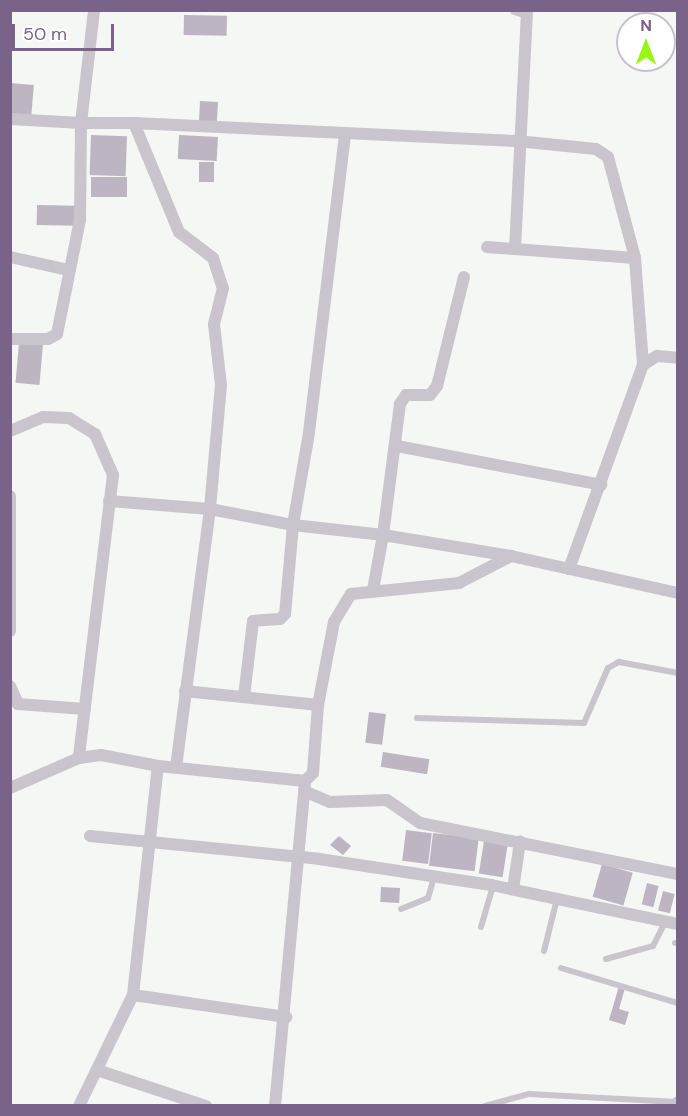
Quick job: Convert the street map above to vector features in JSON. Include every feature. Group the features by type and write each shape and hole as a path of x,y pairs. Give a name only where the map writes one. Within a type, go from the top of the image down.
{"street":[{"path":"10,339 48,339 57,334 68,270 80,220 81,123 94,10"},
{"path":"515,249 522,12"},
{"path":"10,119 517,141 596,149 608,157 635,258 643,365 569,568"},
{"path":"134,123 179,232 199,245 220,270 223,288 214,324 221,385 210,509 176,766"},
{"path":"244,696 253,621 280,619 285,614 293,525 309,433 345,135"},
{"path":"487,247 635,258"},
{"path":"10,257 68,270"},
{"path":"373,590 403,399 430,395 436,386 464,277"},
{"path":"643,365 657,356 678,358"},
{"path":"10,431 43,417 69,418 84,425 95,434 113,475 108,501 79,758"},
{"path":"397,446 601,485"},
{"path":"10,496 12,584 10,631"},
{"path":"108,501 210,509 293,525 383,535 511,556 678,593"},
{"path":"275,1106 286,1017 305,786 313,773 318,705 342,604 351,594 373,590 459,583 511,556"},
{"path":"10,686 18,704 85,709"},
{"path":"185,691 318,705"},
{"path":"10,788 79,758 101,755 158,766 176,766 305,786 330,802 387,800 420,823 678,874"},
{"path":"79,1106 100,1071 134,995 152,844 158,766"},
{"path":"90,836 298,857 434,876 494,885 671,923"},
{"path":"513,890 520,842"},
{"path":"134,995 286,1017"},
{"path":"100,1071 200,1105"}],"lane":[{"path":"417,718 584,723 590,717 608,668 619,662 678,673"},
{"path":"401,909 428,898 434,876"},
{"path":"481,927 494,885"},
{"path":"544,951 557,899"},
{"path":"606,959 653,946 671,923"},
{"path":"561,968 678,1003"},
{"path":"485,1106 529,1094 677,1104"}],"building":[{"path":"184,15 227,16 227,36 184,35"},
{"path":"10,83 34,85 31,115 10,113"},
{"path":"200,101 218,102 217,126 199,125"},
{"path":"91,135 127,136 126,176 90,175"},
{"path":"179,135 218,137 217,161 178,159"},
{"path":"199,162 214,162 214,182 199,182"},
{"path":"91,177 127,177 127,197 91,197"},
{"path":"37,205 77,206 77,226 37,225"},
{"path":"19,343 43,345 39,385 16,383"},
{"path":"369,712 386,714 382,745 365,743"},
{"path":"383,752 429,759 427,774 381,767"},
{"path":"406,830 432,833 428,864 402,861"},
{"path":"433,833 479,839 475,871 429,866"},
{"path":"339,836 351,846 343,855 330,845"},
{"path":"484,841 508,845 503,877 479,874"},
{"path":"602,864 633,873 623,906 593,897"},
{"path":"647,883 659,886 653,907 642,904"},
{"path":"381,887 400,888 399,903 380,902"},
{"path":"663,891 675,894 670,913 658,910"},
{"path":"619,986 625,988 619,1009 629,1012 625,1025 609,1020"}]}
